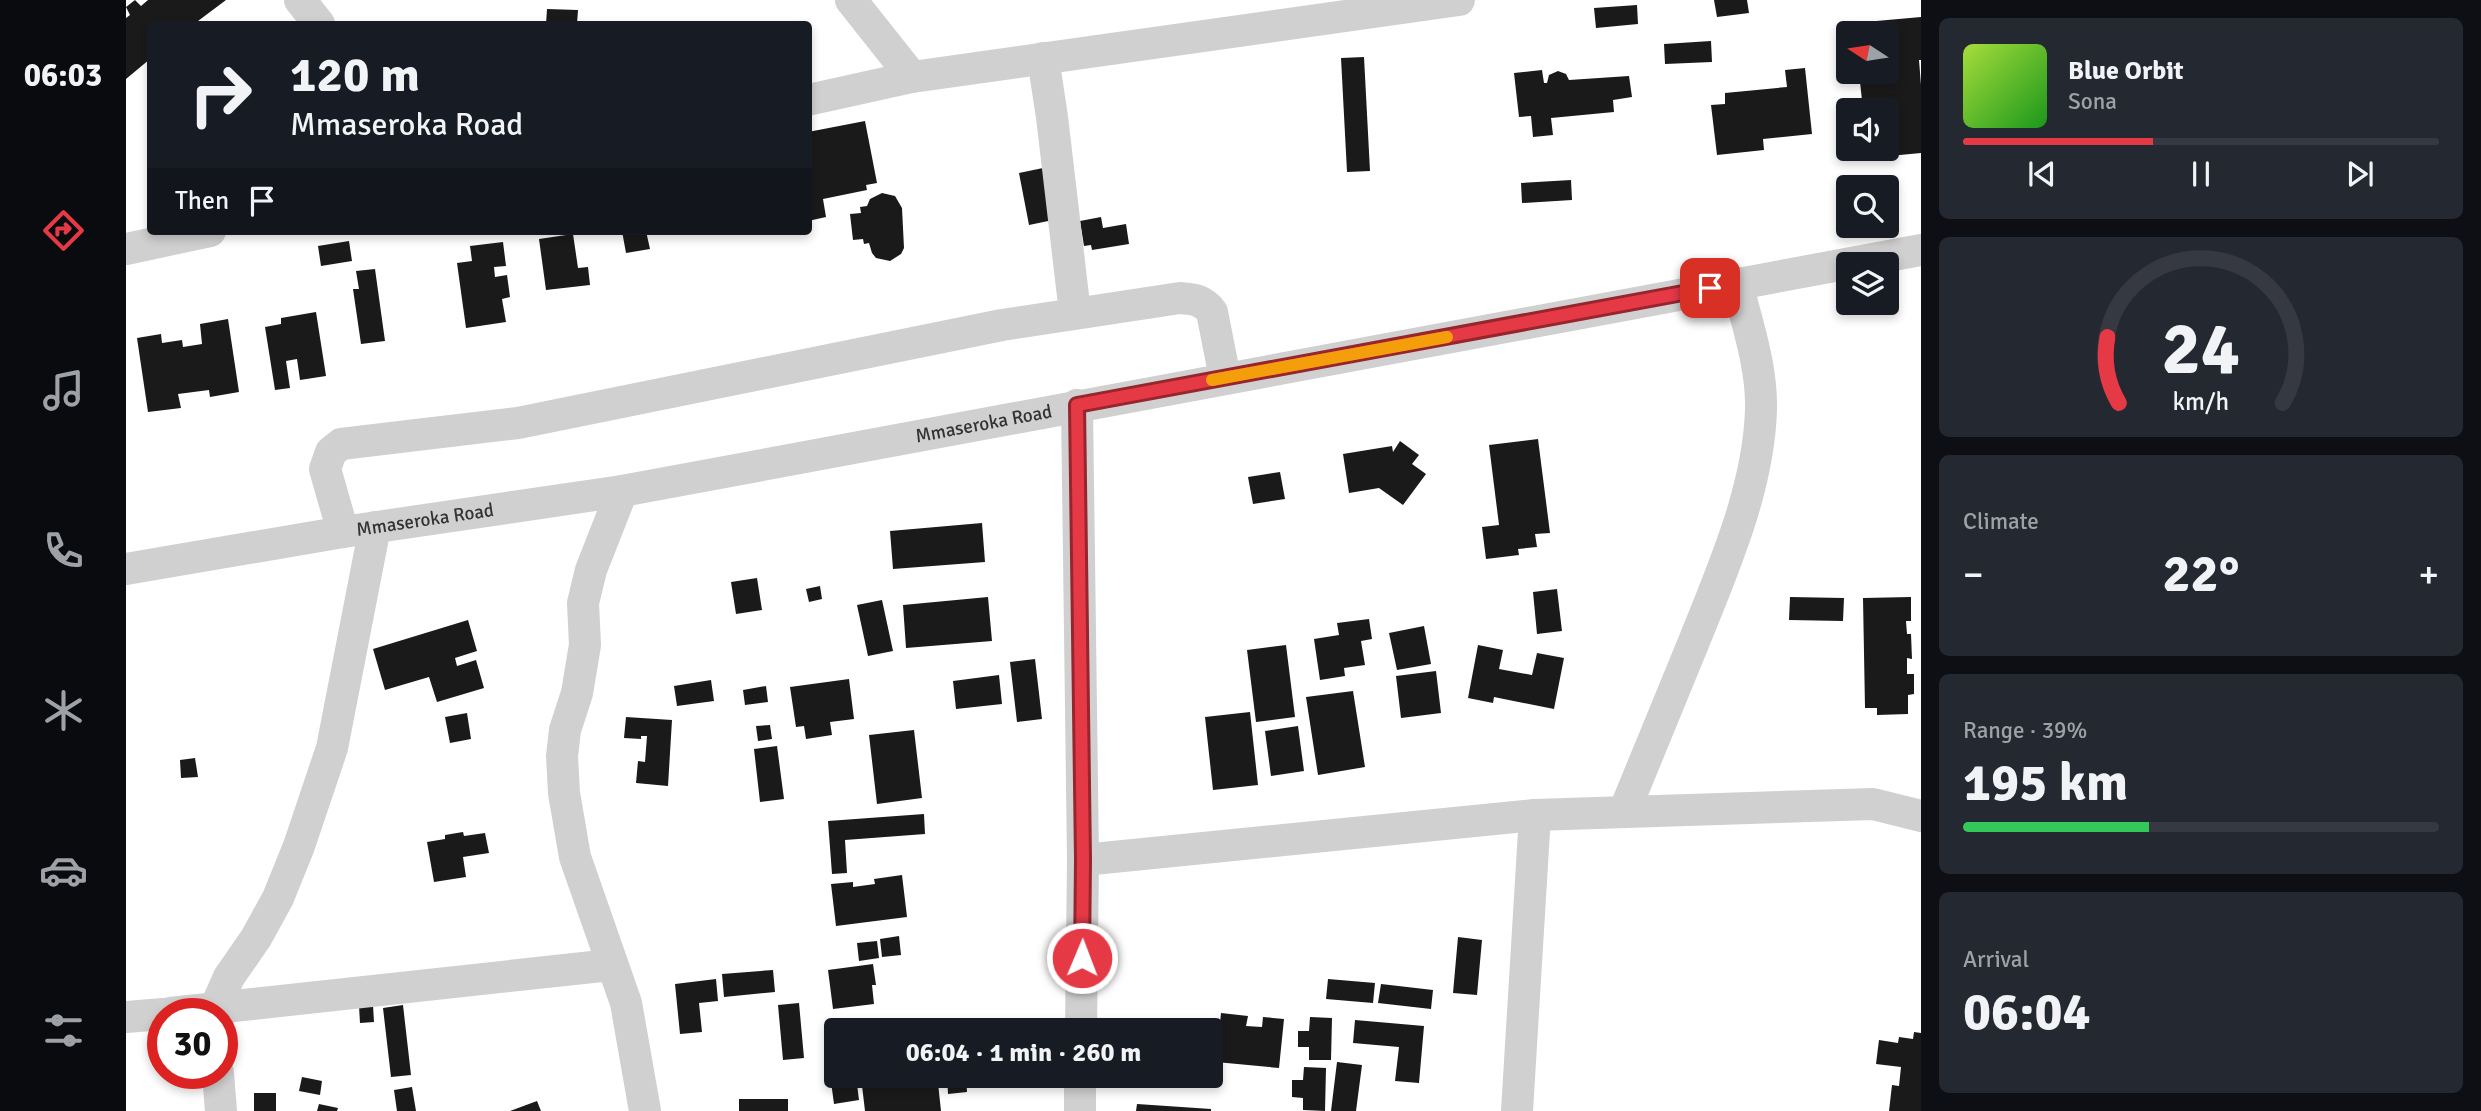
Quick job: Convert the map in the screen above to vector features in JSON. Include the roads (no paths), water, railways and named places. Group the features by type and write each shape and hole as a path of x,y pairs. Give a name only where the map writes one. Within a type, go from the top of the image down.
{"street":[{"path":"300,0 317,21"},
{"path":"851,0 912,77"},
{"path":"812,99 912,77 1459,0"},
{"path":"1043,58 1075,313"},
{"path":"126,249 191,235"},
{"name":"Mmaseroka Road","path":"126,569 343,532 622,491 1921,250"},
{"path":"1624,812 1726,563 1757,458 1761,407 1758,378 1737,283"},
{"path":"343,532 324,468 331,452 341,443 518,423 988,327 1180,298 1195,299 1206,304 1212,312 1225,378"},
{"path":"1077,405 1083,860 1081,1018"},
{"path":"622,491 591,570 583,603 585,645 577,694 565,730 562,756 564,793 575,857 626,1003 645,1111"},
{"path":"219,998 229,976 256,938 278,898 328,760 375,527"},
{"path":"1083,860 1535,815 1873,804 1921,816"},
{"path":"1517,1111 1535,815"},
{"path":"238,1009 611,965"},
{"path":"126,1017 147,1015"},
{"path":"1080,1088 1080,1111"},
{"path":"219,1089 221,1111"}]}
